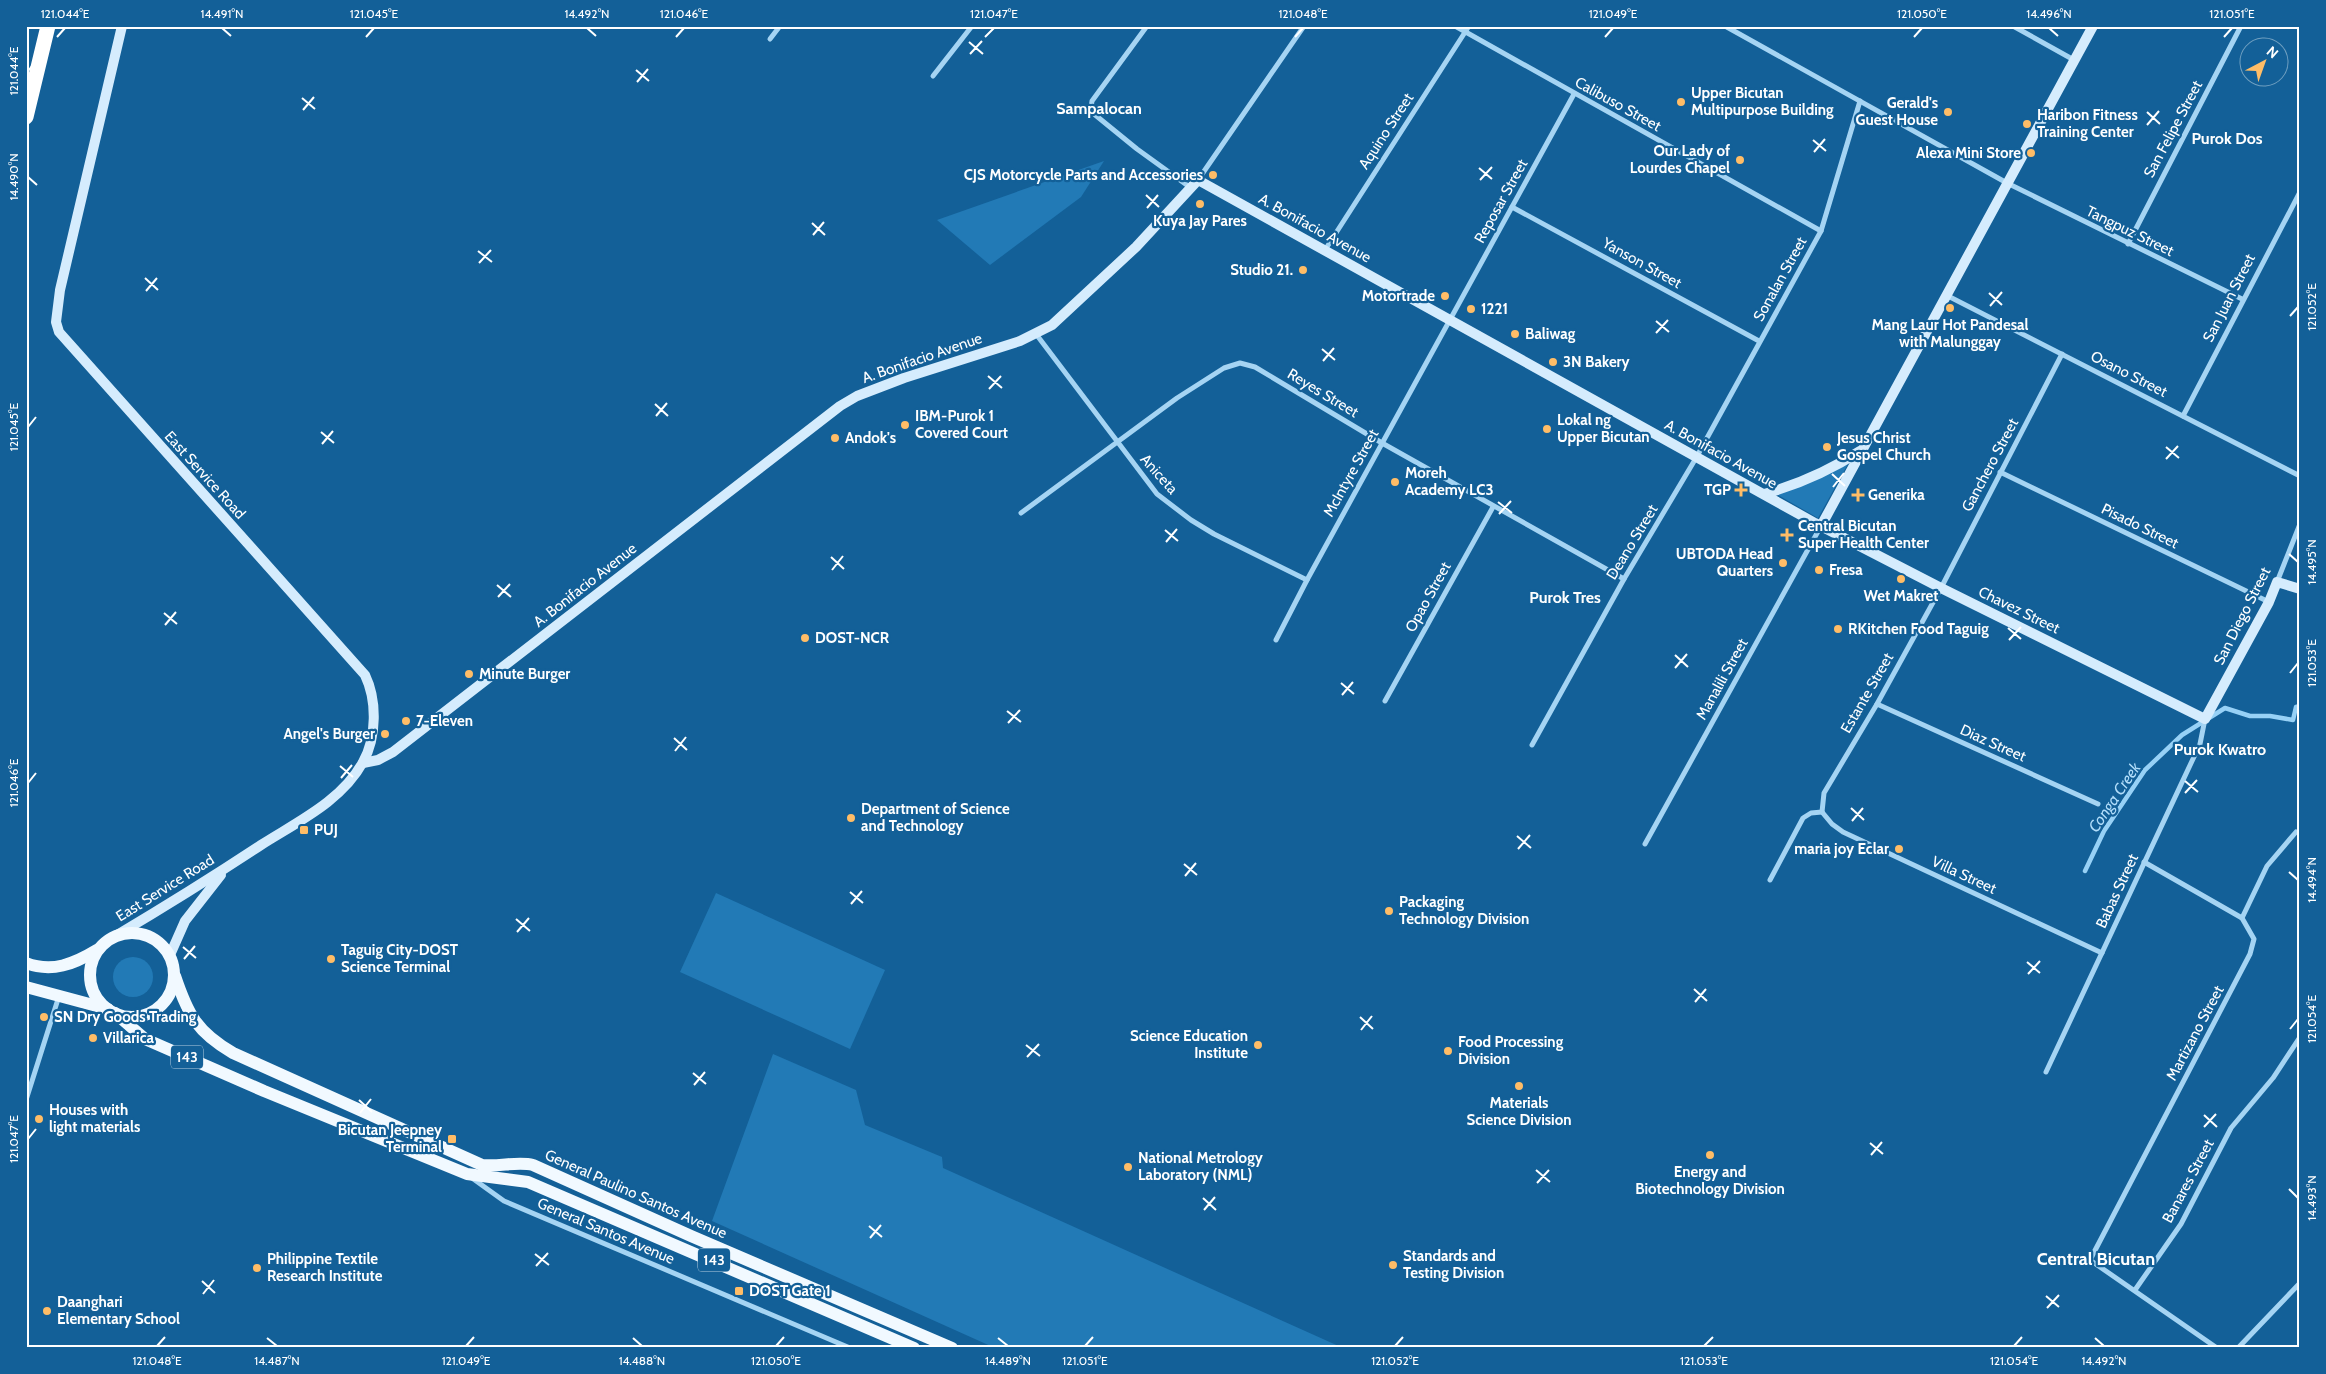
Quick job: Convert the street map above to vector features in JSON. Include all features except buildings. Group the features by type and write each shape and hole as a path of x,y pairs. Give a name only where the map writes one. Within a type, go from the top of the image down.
{"highway":[{"path":"26,117 48,26"}],"main road":[{"name":"143","path":"97,950 91,963 90,978 93,992 101,1004 112,1012 126,1017 140,1016 154,1011 165,1002 172,990 175,976 170,956 160,942 146,934 134,932 117,935"},
{"path":"26,963 37,967 58,967 76,963 117,935"},
{"name":"General Paulino Santos Avenue","path":"175,976 186,1008 198,1026 213,1041 233,1053 482,1165 504,1166 525,1163 533,1166 952,1348"},
{"name":"General Paulino Santos Avenue","path":"28,990 59,996 112,1012 145,1039 264,1091 467,1174 528,1182 914,1348"}],"street":[{"name":"East Service Road","path":"117,935 228,866 333,797 363,763 372,732 374,706 371,687 365,674 59,332 56,322 60,290 122,26"},
{"path":"770,39 780,26"},
{"path":"933,76 972,26"},
{"path":"1147,26 1092,101 1091,108 1094,114 1137,150 1191,188"},
{"path":"1198,180 1304,26"},
{"name":"Calibuso Street","path":"1455,26 1821,231"},
{"name":"Aquino Street","path":"1325,250 1469,26"},
{"name":"Tangpuz Street","path":"1725,26 2007,183 2242,299"},
{"path":"2013,26 2074,60"},
{"path":"1821,526 2093,26"},
{"name":"San Felipe Street","path":"2128,244 2241,26"},
{"name":"Reposar Street","path":"1450,320 1574,94"},
{"name":"Sonalan Street","path":"1696,458 1821,231 1860,101"},
{"name":"A. Bonifacio Avenue","path":"363,763 378,760 394,752 840,406 857,396 904,378 1036,334 1065,315 1099,283 1198,180 1821,526"},
{"name":"San Juan Street","path":"2183,416 2242,299 2300,192"},
{"name":"Yanson Street","path":"1512,207 1759,341"},
{"name":"Osano Street","path":"1946,295 2300,476"},
{"name":"McIntyre Street","path":"1276,640 1450,320"},
{"name":"Aniceta","path":"1036,334 1146,482 1170,506 1214,534 1307,580"},
{"name":"Ganchero Street","path":"1941,588 2062,354"},
{"name":"Reyes Street","path":"1021,513 1177,398 1224,368 1240,364 1255,367 1382,443 1624,578"},
{"path":"1764,494 1799,485 1831,470 1861,451"},
{"name":"Deano Street","path":"1532,745 1624,578 1696,458"},
{"name":"Pisado Street","path":"2000,472 2269,602"},
{"name":"Opao Street","path":"1385,701 1494,507"},
{"name":"San Diego Street","path":"2205,723 2269,602 2300,524"},
{"name":"Chavez Street","path":"1821,526 2205,723"},
{"name":"Manalili Street","path":"1645,844 1821,526"},
{"path":"2278,582 2300,589"},
{"name":"Estante Street","path":"1822,812 1824,793 1877,704 1941,588"},
{"name":"Diaz Street","path":"1877,704 2098,804"},
{"name":"Babas Street","path":"2046,1072 2200,744 2205,723"},
{"path":"1770,880 1803,818 1811,813 1822,812"},
{"name":"Villa Street","path":"1822,812 1832,824 1843,832 2102,953"},
{"path":"2144,862 2242,918 2267,866 2296,832"},
{"name":"East Service Road","path":"170,956 178,935 193,909 228,866"},
{"name":"Martizano Street","path":"2135,1290 2090,1260 2250,954 2254,939 2242,918"},
{"path":"26,1100 59,996"},
{"name":"Banares Street","path":"2135,1290 2181,1224 2231,1128 2273,1078 2300,1037"},
{"name":"General Santos Avenue","path":"467,1174 504,1201 850,1348"},
{"path":"2238,1348 2300,1283"},
{"path":"2135,1290 2217,1348"}],"shaded area":[{"path":"1104,161 1081,197 990,265 937,220"},
{"path":"1849,462 1818,518 1778,495"},
{"path":"716,893 885,970 850,1049 680,972"},
{"path":"133,957 147,963 153,977 147,991 133,997 119,991 113,977 119,963"},
{"path":"773,1054 856,1090 865,1125 942,1157 943,1168 1343,1348 995,1348 712,1221"}],"waterway":[{"name":"Conga Creek","path":"2085,871 2104,831 2145,770 2182,735 2225,708 2250,716 2270,716 2293,720 2296,707 2300,706"}],"place":[{"name":"Upper Bicutan Multipurpose Building","path":"1681,102"},
{"name":"Gerald's Guest House","path":"1948,112"},
{"name":"Haribon Fitness Training Center","path":"2027,124"},
{"name":"Alexa Mini Store","path":"2031,153"},
{"name":"Our Lady of Lourdes Chapel","path":"1740,160"},
{"name":"CJS Motorcycle Parts and Accessories","path":"1213,175"},
{"name":"Kuya Jay Pares","path":"1200,204"},
{"name":"Studio 21.","path":"1303,270"},
{"name":"Motortrade","path":"1445,296"},
{"name":"Mang Laur Hot Pandesal with Malunggay","path":"1950,308"},
{"name":"1221","path":"1471,309"},
{"name":"Baliwag","path":"1515,334"},
{"name":"3N Bakery","path":"1553,362"},
{"name":"IBM-Purok 1 Covered Court","path":"905,425"},
{"name":"Lokal ng Upper Bicutan","path":"1547,429"},
{"name":"Andok's","path":"835,438"},
{"name":"Jesus Christ Gospel Church","path":"1827,447"},
{"name":"Moreh Academy LC3","path":"1395,482"},
{"name":"TGP","path":"1741,490"},
{"name":"Generika","path":"1858,495"},
{"name":"Central Bicutan Super Health Center","path":"1787,535"},
{"name":"UBTODA Head Quarters","path":"1783,563"},
{"name":"Fresa","path":"1819,570"},
{"name":"Wet Makret","path":"1901,579"},
{"name":"RKitchen Food Taguig","path":"1838,629"},
{"name":"DOST-NCR","path":"805,638"},
{"name":"Minute Burger","path":"469,674"},
{"name":"7-Eleven","path":"406,721"},
{"name":"Angel's Burger","path":"385,734"},
{"name":"Department of Science and Technology","path":"851,818"},
{"name":"PUJ","path":"304,830"},
{"name":"maria joy Eclar","path":"1899,849"},
{"name":"Packaging Technology Division","path":"1389,911"},
{"name":"Taguig City-DOST Science Terminal","path":"331,959"},
{"name":"SN Dry Goods Trading","path":"44,1017"},
{"name":"Villarica","path":"93,1038"},
{"name":"Science Education Institute","path":"1258,1045"},
{"name":"Food Processing Division","path":"1448,1051"},
{"name":"Materials Science Division","path":"1519,1086"},
{"name":"Houses with light materials","path":"39,1119"},
{"name":"Bicutan Jeepney Terminal","path":"452,1139"},
{"name":"Energy and Biotechnology Division","path":"1710,1155"},
{"name":"National Metrology Laboratory (NML)","path":"1128,1167"},
{"name":"Standards and Testing Division","path":"1393,1265"},
{"name":"Philippine Textile Research Institute","path":"257,1268"},
{"name":"DOST Gate 1","path":"739,1291"},
{"name":"Daanghari Elementary School","path":"47,1311"}],"district":[{"name":"Sampalocan","path":"1099,108"},
{"name":"Purok Dos","path":"2227,138"},
{"name":"Purok Tres","path":"1565,597"},
{"name":"Purok Kwatro","path":"2220,749"},
{"name":"Central Bicutan","path":"2096,1259"}]}
